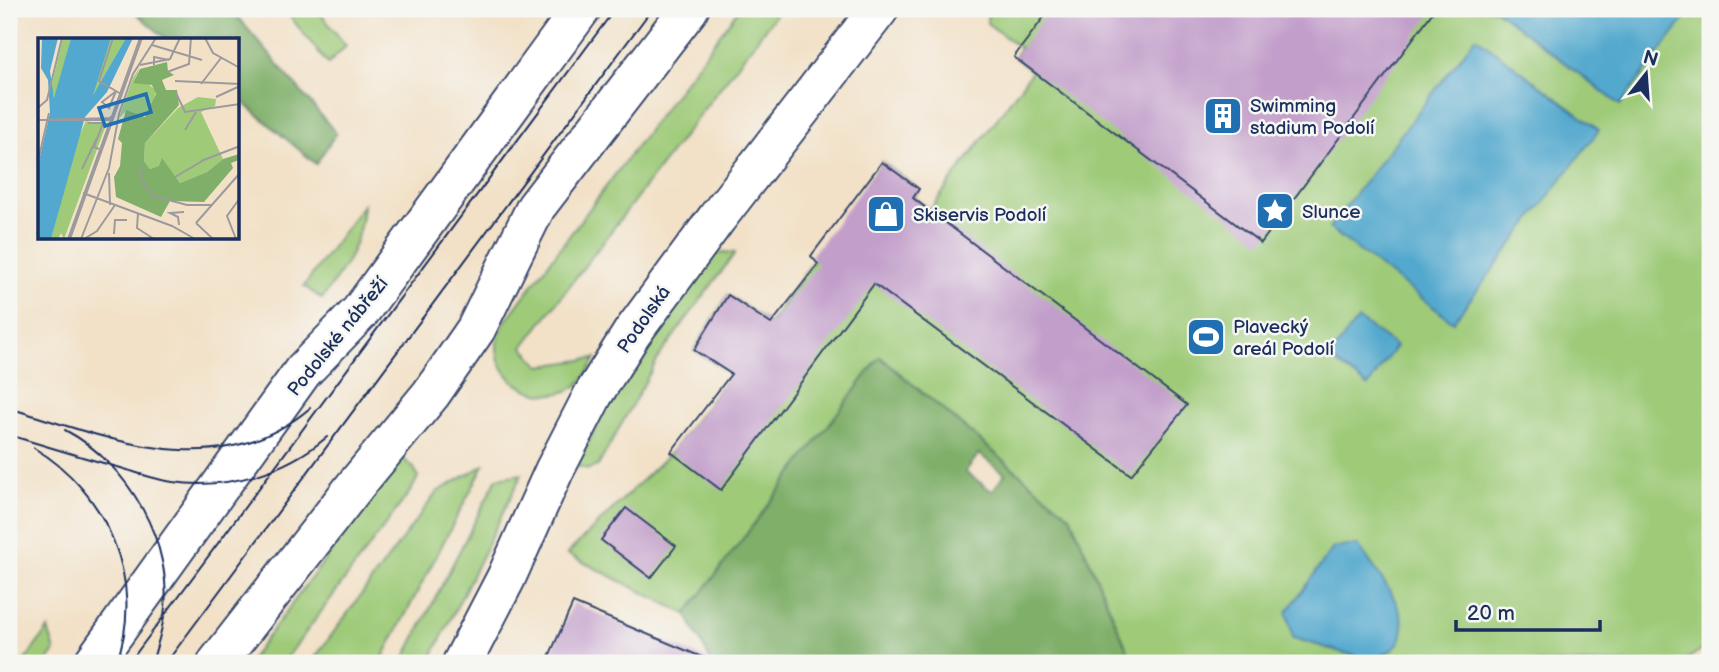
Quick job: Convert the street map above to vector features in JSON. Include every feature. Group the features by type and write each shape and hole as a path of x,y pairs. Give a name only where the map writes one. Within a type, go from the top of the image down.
{"main road":[{"name":"Podolské nábřeží","path":"93,663 303,371 360,312 581,9"},
{"path":"217,663 431,394 475,329 536,207 689,9"},
{"name":"Podolská","path":"462,663 506,578 554,471 593,394 632,333 717,218 879,9"}],"green space":[{"path":"131,9 231,9 336,133 316,164 240,100 240,38 166,38"},
{"path":"284,9 317,9 346,46 328,64"},
{"path":"739,9 780,9 523,347 540,366 596,358 581,382 569,390 541,394 527,390 505,372 499,359 497,341 504,323"},
{"name":"Plavecký areál Podolí","path":"988,9 1710,9 1710,644 1681,663 1133,663 1070,516 880,357 686,614 567,554 671,452 731,374 694,350 728,295 770,323 882,162 919,189 914,198 930,210 1032,71 1014,57 1020,48 987,23"},
{"path":"363,205 355,244 322,299 304,286"},
{"path":"735,253 660,355 598,466 588,469 576,466 619,383 713,255"},
{"path":"880,357 1070,516 1133,663 712,663 686,614","holes":["979,454 1005,474 992,491 965,472"]},
{"path":"401,457 414,468 418,477 412,489 283,663 248,663"},
{"path":"484,465 380,663 311,663 437,492"},
{"path":"522,474 429,663 402,663 497,478"},
{"path":"48,629 55,651 46,663 23,663"}],"water":[{"path":"1495,9 1692,9 1620,105"},
{"path":"1476,37 1599,130 1453,322 1329,228"},
{"path":"1358,319 1396,346 1368,386 1329,357"},
{"path":"1358,545 1392,595 1402,623 1402,636 1395,647 1374,658 1355,656 1293,638 1287,612 1333,548"}],"building":[{"name":"Swimming stadium Podolí","path":"1050,9 1435,9 1261,243 1014,57"},
{"path":"882,162 919,189 913,198 1187,405 1131,475 874,284 721,490 671,452 731,374 694,350 728,295 771,324 818,264 811,256"},
{"path":"626,508 676,546 651,578 601,540"},
{"path":"573,603 716,663 546,663"}],"tram line":[{"path":"129,663 615,9"},
{"path":"166,663 652,9"},
{"path":"9,408 124,442 201,450 238,445 275,432 310,408"},
{"path":"65,430 109,463 127,484 154,534 162,561 165,589 163,622 152,663"},
{"path":"9,435 154,478 194,484 235,481 255,476 293,460 327,437"},
{"path":"34,448 59,466 82,488 100,513 114,541 123,571 126,602 124,633 116,663"}],"place":[{"name":"Swimming stadium Podolí","path":"1223,116"},
{"name":"Slunce","path":"1275,211"},
{"name":"Skiservis Podolí","path":"886,214"},
{"name":"Plavecký areál Podolí","path":"1206,337"}]}
